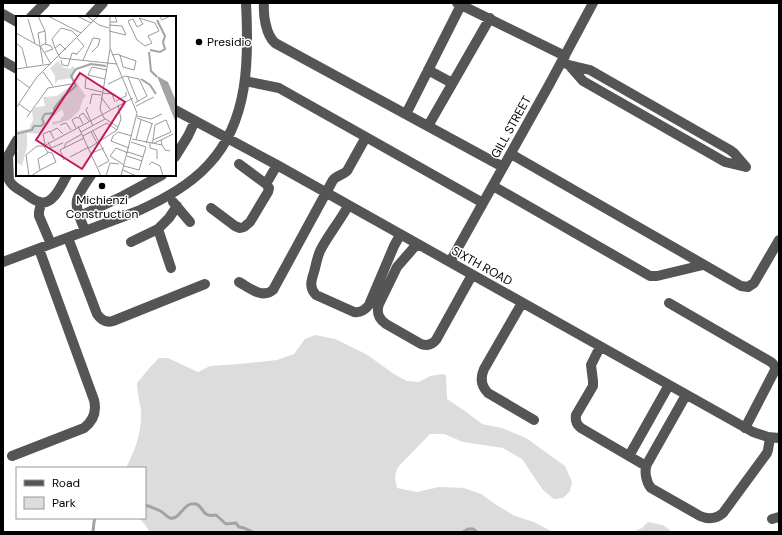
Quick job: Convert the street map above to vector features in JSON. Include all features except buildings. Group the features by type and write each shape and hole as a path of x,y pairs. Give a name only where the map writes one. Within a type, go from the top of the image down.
{"street":[{"path":"33,16 44,3"},
{"path":"91,16 103,3"},
{"path":"3,262 138,211 168,196 190,181 205,168 227,139 238,112 247,56 246,3"},
{"path":"264,3 264,12 269,36 274,42 503,167"},
{"name":"GILL STREET","path":"450,262 565,61 593,3"},
{"path":"406,114 462,4 490,18 565,61 590,70 730,150 746,167 725,162 599,90 582,80 565,61"},
{"path":"3,14 16,21"},
{"path":"428,126 490,18"},
{"path":"3,61 16,68"},
{"path":"428,70 452,83"},
{"path":"244,81 279,88 483,203"},
{"name":"SIXTH ROAD","path":"176,111 277,165 745,428 757,434 775,438"},
{"path":"176,155 195,121"},
{"path":"240,282 259,293 267,294 273,290 335,178 347,170 366,137"},
{"path":"16,142 8,156 10,183 14,187 36,201 48,202 52,199 66,176"},
{"path":"511,154 743,287 748,287 756,281 779,240"},
{"path":"211,208 240,228 244,227 250,222 268,194 269,188 240,164"},
{"path":"266,184 277,165"},
{"path":"85,231 77,208 77,199 90,176"},
{"path":"80,216 123,196 160,176"},
{"path":"493,186 650,276 657,276 703,265"},
{"path":"168,196 190,222"},
{"path":"41,202 39,216 51,244"},
{"path":"131,242 158,229 169,218 177,206"},
{"path":"348,206 319,254 311,284 313,292 318,296 354,312 364,310 368,305 400,235"},
{"path":"158,229 171,268"},
{"path":"68,238 97,314 104,321 114,321 205,284"},
{"path":"417,244 395,270 379,304 378,313 381,321 421,344 430,345 434,343 472,275"},
{"path":"12,456 88,426 93,418 95,409 94,400 39,249"},
{"path":"522,303 484,369 481,380 483,387 491,395 534,420"},
{"path":"669,303 774,365 775,370 745,428"},
{"path":"600,347 591,365 593,385 577,413 576,422 581,428 646,466"},
{"path":"629,456 669,385"},
{"path":"686,395 646,466 646,470 648,483 652,488 700,516 708,519 714,519 725,511 767,454 775,438"}],"green space":[{"path":"315,335 335,339 366,354 394,374 407,381 419,382 430,376 442,374 446,375 447,399 482,424 502,428 526,438 565,466 572,482 570,491 563,498 554,499 543,490 522,459 503,448 463,442 444,434 430,434 398,467 395,477 397,488 417,492 439,487 464,488 481,494 515,516 534,522 553,532 150,532 140,519 146,519 146,467 126,467 135,448 141,419 137,383 159,358 168,358 198,372 210,366 277,360 294,354 305,339"},
{"path":"648,522 663,525 672,532 633,532 642,528"}],"waterway":[{"path":"146,505 160,511 170,518 174,518 188,505 196,504 199,505 205,513 208,515 216,515 226,524 236,523 239,527 253,532"},
{"path":"93,532 95,519"},
{"path":"463,532 468,529 473,529 477,532"}],"place":[{"name":"Presidio","path":"199,42"},
{"name":"Michienzi Construction","path":"102,186"}]}
